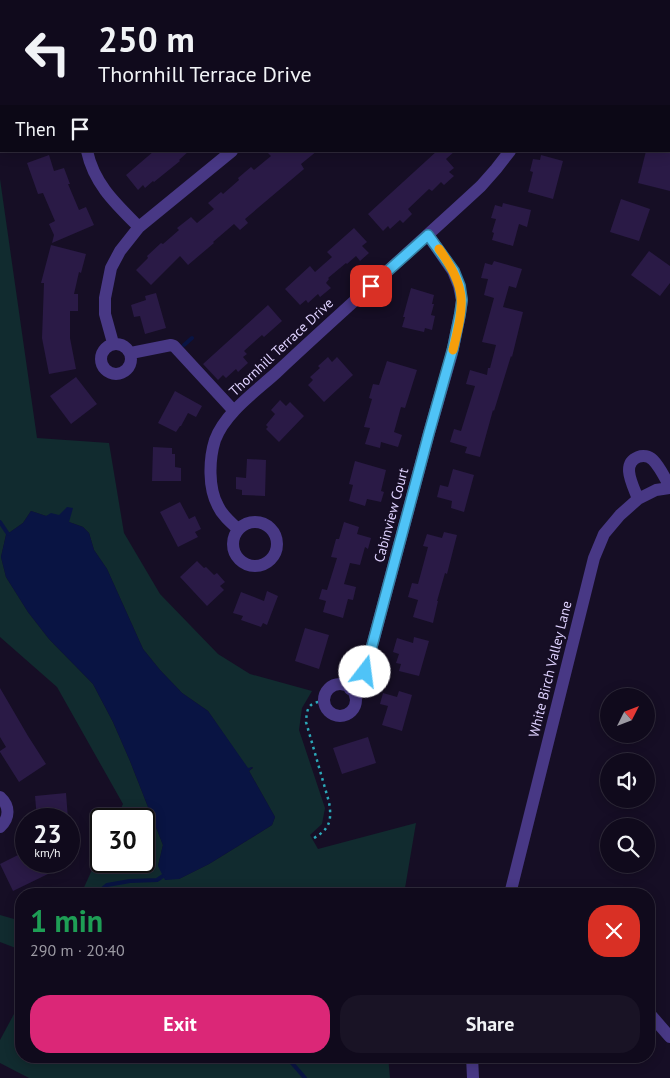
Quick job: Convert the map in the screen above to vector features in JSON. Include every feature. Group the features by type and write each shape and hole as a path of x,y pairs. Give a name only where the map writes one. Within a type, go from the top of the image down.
{"street":[{"path":"87,152 91,166 108,196 139,227"},
{"path":"113,343 105,314 105,298 111,268 120,251 139,227 231,152"},
{"name":"Thornhill Terrace Drive","path":"238,529 228,521 217,506 210,483 210,460 215,439 222,425 234,411 306,343 481,186 509,152"},
{"name":"Cabinview Court","path":"350,689 365,672 453,348 460,314 462,300 460,286 454,271 428,235"},
{"path":"113,343 122,344 130,353 131,364 124,372 114,374 104,369 101,354 108,346 113,343"},
{"path":"130,353 174,346 234,411"},
{"path":"638,500 629,468 634,459 640,456 653,460 670,488"},
{"name":"White Birch Valley Lane","path":"512,888 594,558 604,534 620,514 638,500 656,490 670,488"},
{"path":"341,684 350,689 354,693 355,704 350,712 340,716 330,713 326,709 325,694 331,687 341,684"},
{"path":"0,797 5,802 8,812 7,818 0,827"},
{"path":"655,1020 670,1037"},
{"path":"472,1063 473,1078"}],"path":[{"path":"314,838 322,834 328,826 331,815 306,722 306,714 311,704 324,701"}],"green space":[{"path":"0,179 37,438 109,443 124,533 160,594 218,654 250,674 312,691 302,708 299,730 325,808 322,824 310,835 318,849 416,823 405,888 84,888 91,873 155,873 155,825 163,845 158,866 179,879 209,864 272,825 275,817 249,771 253,768 248,769 208,711 182,693 143,649 107,569 94,550 89,533 83,527 69,522 59,515 46,516 31,511 23,523 6,535 1,557 6,577 28,612 49,639 93,684 113,722 148,808 121,808 123,804 57,687 0,637"},
{"path":"0,915 15,919 15,948 0,942"},
{"path":"15,1012 15,1063 389,1063 390,1078 29,1078 0,1063 0,1040"}],"shaded area":[{"path":"67,507 73,508 69,522 83,527 89,533 94,550 107,569 143,649 182,693 208,711 248,768 253,767 249,771 275,817 272,825 209,864 179,879 165,880 158,866 163,845 155,825 155,808 148,808 113,722 93,684 49,639 28,612 6,577 1,557 6,535 23,523 31,511 46,516 51,513 59,515"}],"building":[{"path":"153,152 188,152 180,161 145,188 143,185 138,190 126,175"},
{"path":"267,152 316,152 301,164 304,169 245,219 248,223 240,230 234,224 188,265 180,256 151,285 136,270 148,258 147,256 179,230 177,228 191,217 197,223 214,209 208,203 221,192 223,194 251,167 254,170 271,156"},
{"path":"436,152 454,152 446,159 454,168 449,172 454,176 444,185 441,182 432,191 429,189 408,209 412,214 403,223 400,220 390,229 388,226 383,231 368,214"},
{"path":"646,152 670,152 670,191 638,183"},
{"path":"49,155 54,171 64,168 70,184 68,184 79,210 86,207 94,225 52,243 54,235 49,224 55,221 43,193 38,194 27,163"},
{"path":"541,155 563,161 553,199 528,192 533,172 530,171 533,159 540,160"},
{"path":"621,199 650,209 639,241 610,232"},
{"path":"503,203 531,210 527,227 519,224 513,246 492,240 496,219 491,218 495,205 502,207"},
{"path":"354,228 367,242 362,246 369,253 360,261 356,256 346,263 328,278 326,283 331,288 320,297 318,294 308,303 306,300 300,305 285,289 310,266 315,272 332,257 327,252"},
{"path":"51,245 86,254 81,273 79,272 74,294 78,294 78,311 70,311 70,338 76,369 49,374 42,338 44,283 41,283"},
{"path":"649,251 670,266 670,283 660,296 631,275"},
{"path":"494,261 522,269 516,288 509,286 503,307 523,312 512,357 493,410 480,457 465,453 467,447 450,442 454,429 461,431 475,386 466,384 470,370 487,375 496,345 482,342 494,298 484,295 488,279 481,278 485,263 492,265"},
{"path":"411,288 434,295 431,315 435,316 432,330 425,328 424,332 402,327"},
{"path":"156,293 166,328 145,334 140,316 134,317 131,305 146,300 145,296"},
{"path":"268,305 282,321 244,351 247,354 243,357 248,363 238,372 236,369 226,378 223,375 218,380 203,364"},
{"path":"328,357 332,362 337,357 353,375 324,402 308,385 313,380 310,377"},
{"path":"387,361 417,370 405,408 401,407 394,432 402,435 398,447 381,442 380,448 365,444 370,428 364,427 372,399 369,398 373,384 379,385"},
{"path":"76,377 97,404 71,424 50,396"},
{"path":"175,391 202,406 196,417 188,413 176,432 158,423"},
{"path":"280,400 286,406 290,402 304,416 279,442 266,429 268,427 266,425 275,414 271,410"},
{"path":"153,447 172,448 172,454 175,454 175,467 181,468 181,481 152,481"},
{"path":"247,459 266,460 265,496 242,495 242,490 236,489 236,477 246,478"},
{"path":"355,461 386,470 381,491 384,492 381,502 367,499 365,506 349,501 353,485 349,484"},
{"path":"453,469 474,475 464,512 451,508 452,501 437,497 440,485 448,487"},
{"path":"180,502 189,519 195,516 201,529 195,532 198,537 178,547 160,512"},
{"path":"344,522 359,527 357,534 371,538 368,549 365,547 360,565 350,563 344,584 356,587 353,600 348,599 343,618 323,612 326,601 319,599 322,589 327,590 337,558 331,557 336,539 339,539"},
{"path":"444,532 457,535 447,574 445,573 437,601 433,623 413,617 418,600 408,597 412,583 418,584 428,547 423,546 427,534 442,538"},
{"path":"197,561 214,575 217,573 225,582 220,586 224,590 207,606 180,577"},
{"path":"267,591 278,596 267,625 263,623 261,627 241,620 243,616 233,613 241,592 264,601"},
{"path":"305,628 329,635 319,669 295,661"},
{"path":"414,637 429,641 419,676 399,671 401,664 396,663 399,654 393,652 397,638 413,643"},
{"path":"0,688 46,764 19,782 0,752 6,747 0,737"},
{"path":"399,691 412,695 402,731 382,725 388,706 380,704 383,693 397,697"},
{"path":"368,737 376,763 342,774 333,748"},
{"path":"66,793 67,808 36,808 35,796"},
{"path":"15,856 15,873 50,873 19,888 15,888 13,891 0,864"}],"waterway":[{"path":"184,345 192,338"},
{"path":"0,522 8,534"},
{"path":"104,888 107,885 130,881 157,880 163,876"},
{"path":"292,1063 305,1078"}],"slow traffic":[{"path":"439,249 454,271 460,286 462,300 453,350"}],"route":[{"path":"365,672 453,348 462,300 460,286 454,271 428,235 371,286"}]}
